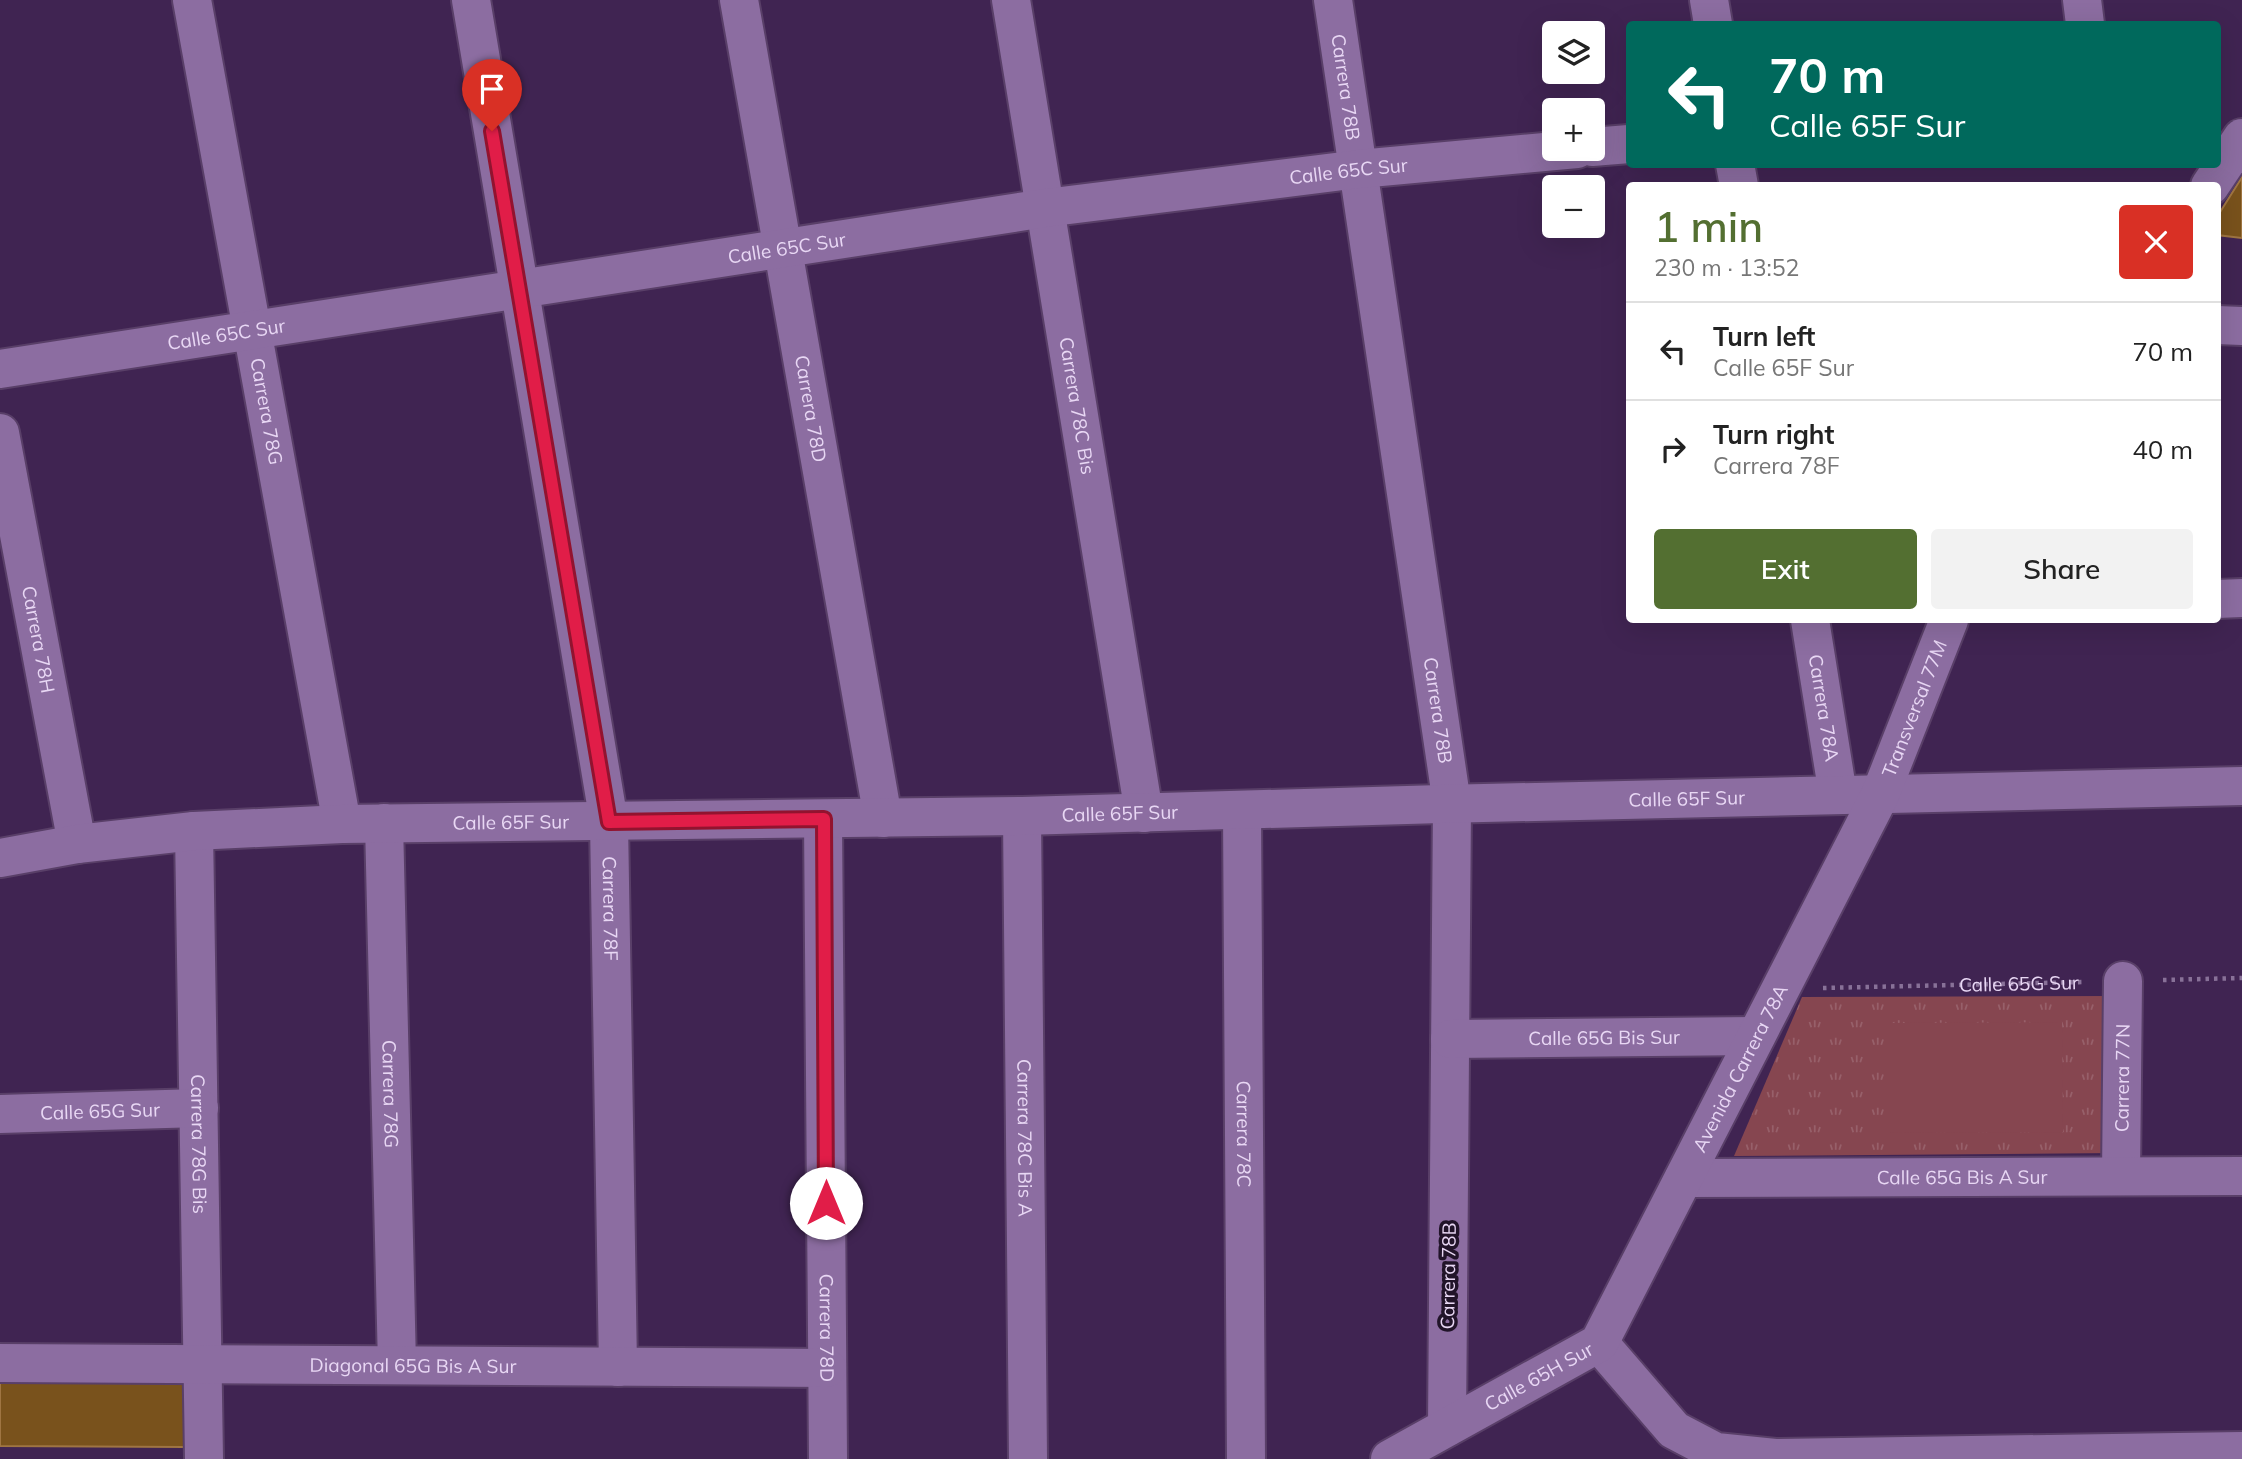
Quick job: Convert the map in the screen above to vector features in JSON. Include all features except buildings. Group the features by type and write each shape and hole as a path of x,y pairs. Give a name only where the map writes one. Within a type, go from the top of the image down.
{"street":[{"name":"Carrera 78G","path":"192,0 342,824"},
{"name":"Carrera 78F","path":"471,0 609,822 618,1367"},
{"name":"Carrera 78D","path":"739,0 883,818"},
{"name":"Carrera 78C Bis","path":"1011,0 1144,813"},
{"name":"Carrera 78B","path":"1333,0 1452,804 1447,1427"},
{"path":"1709,0 1712,21"},
{"path":"2082,0 2085,21"},
{"path":"2221,131 2242,131"},
{"path":"2213,182 2242,138"},
{"path":"1605,146 1626,144"},
{"name":"Calle 65C Sur","path":"0,369 1045,208 1359,169 1542,152"},
{"path":"2221,325 2242,326"},
{"name":"Carrera 78H","path":"0,433 77,844"},
{"path":"2221,599 2242,598"},
{"name":"Carrera 78A","path":"1810,623 1838,795"},
{"name":"Transversal 77M","path":"1880,795 1948,623"},
{"name":"Calle 65F Sur","path":"0,858 77,844 194,831 342,824 1022,816 2242,786"},
{"name":"Avenida Carrera 78A","path":"1599,1343 1880,795"},
{"name":"Carrera 78C","path":"1242,810 1246,1459"},
{"name":"Carrera 78C Bis A","path":"1022,816 1028,1459"},
{"name":"Carrera 78D","path":"824,819 828,1459"},
{"name":"Carrera 78G","path":"384,824 397,1365"},
{"name":"Carrera 78G Bis","path":"194,831 204,1459"},
{"name":"Carrera 77N","path":"2120,1176 2123,981"},
{"name":"Calle 65G Bis Sur","path":"1450,1039 1756,1036"},
{"name":"Calle 65G Sur","path":"0,1114 200,1108"},
{"name":"Calle 65G Bis A Sur","path":"1684,1178 2242,1176"},
{"name":"Calle 65H Sur","path":"1390,1459 1599,1343 1674,1430 1716,1452 1775,1458 2242,1451"},
{"name":"Diagonal 65G Bis A Sur","path":"0,1363 827,1368"}],"path":[{"name":"Calle 65G Sur","path":"1822,988 2242,978"}],"green space":[{"path":"2117,996 2115,1153 1734,1156 1802,997"},
{"path":"2062,1022 2063,1132 1884,1133 1884,1023"}],"route":[{"path":"492,131 609,822 824,819 826,1203"}]}
